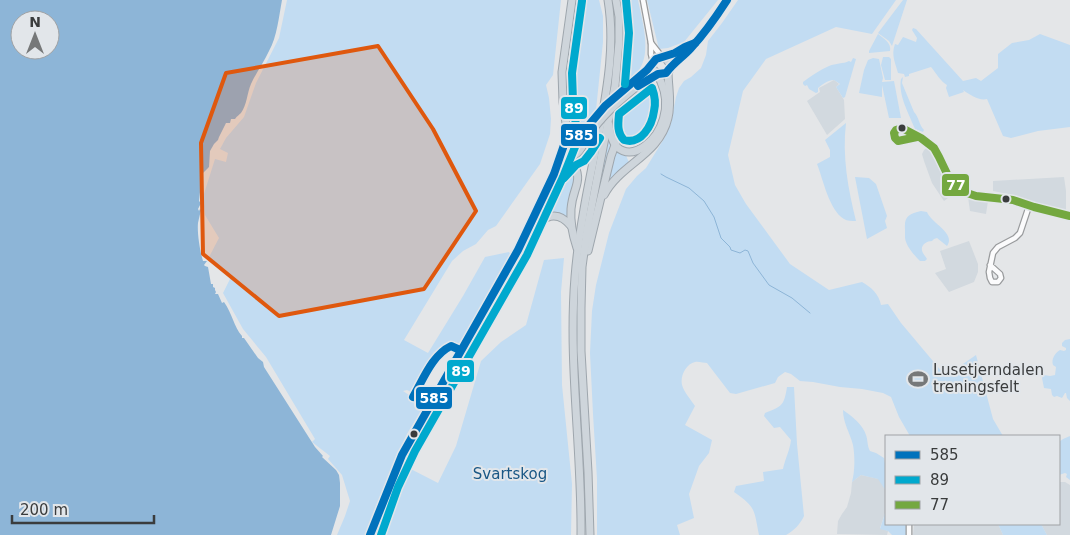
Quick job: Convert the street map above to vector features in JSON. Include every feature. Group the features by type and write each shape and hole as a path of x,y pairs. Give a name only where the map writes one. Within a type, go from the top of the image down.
{"highway":[{"path":"572,0 562,72 562,96 568,131 566,155 573,155"},
{"path":"581,535 573,333 574,292 584,212 609,70 611,28 608,0"},
{"path":"590,535 581,351 583,258 586,230 608,122 618,60 619,16 616,0"},
{"path":"573,155 609,110 637,82 657,58 663,57 669,61 670,111 662,134 649,151 614,180 600,202"},
{"path":"608,122 610,135 615,145 628,152 636,151 648,144 657,133 663,117 665,100 664,89 658,74 652,69 652,63"},
{"path":"566,145 584,131 609,102 637,82 658,74 664,74 669,69"},
{"path":"582,280 590,239 619,132 612,100"},
{"path":"566,145 573,142 576,144 578,148 573,155"},
{"path":"573,155 578,173 578,182 571,203 570,215 578,252"},
{"path":"525,236 537,224 549,216 562,218 572,227"}],"main road":[{"path":"669,69 711,25 727,0"},
{"path":"663,57 696,42"},
{"path":"370,535 406,446 514,258 566,145"},
{"path":"554,174 573,155"}],"street":[{"path":"643,0 651,43 652,63"},
{"path":"651,43 663,57"},
{"path":"917,137 898,140 895,138 894,133 902,128 926,141 935,150 949,179 960,190 975,195 1011,200 1070,216"},
{"path":"990,265 995,250 1020,233 1028,206"}],"highlighted area":[{"path":"378,46 433,129 476,211 424,289 279,316 203,254 201,143 226,73"}],"shaded area":[{"path":"0,0 282,0 272,45 251,84 243,110 235,119 231,119 230,123 226,123 210,151 209,167 203,173 203,182 201,183 199,201 201,203 198,209 199,211 201,210 198,223 198,237 203,261 207,261 204,265 208,267 211,284 215,288 215,294 218,294 222,303 224,302 242,338 244,338 263,362 264,367 315,447 339,475 340,506 331,535 0,535"},
{"path":"834,80 839,84 836,87 844,100 845,119 827,135 807,101 820,92 819,88"},
{"path":"928,147 935,155 945,178 954,190 952,195 944,201 932,183 924,161 922,154"},
{"path":"1064,177 1066,212 1028,202 1018,196 993,191 993,181"},
{"path":"968,197 988,201 986,214 970,211"},
{"path":"969,241 978,264 978,272 974,282 949,292 935,273 946,269 940,251"},
{"path":"861,475 879,479 885,489 885,513 880,528 888,531 887,535 837,534 838,521 847,507 852,482"},
{"path":"1060,482 1065,482 1070,485 1070,535 1047,535 1042,525 1060,525"},
{"path":"914,525 998,525 1003,535 913,535"}],"green space":[{"path":"287,0 561,0 553,75 546,85 551,119 550,134 540,164 496,226 488,230 476,244 463,251 452,261 404,340 428,353 485,257 509,252 511,255 461,343 449,344 444,347 411,392 403,391 424,405 424,408 401,446 366,535 337,535 350,501 342,475 328,459 330,456 312,442 315,439 266,357 243,329 223,293 230,279 226,270 208,259 219,238 205,215 203,197 215,159 226,162 228,153 220,149 226,138 244,117 256,83 279,38"},
{"path":"576,0 599,0 603,16 603,42 596,110 578,127 570,120 567,111 566,82"},
{"path":"621,0 638,0 644,26 645,54 639,70 620,84 625,37"},
{"path":"647,0 718,0 684,42 659,49"},
{"path":"738,0 896,0 872,34 836,27 766,59 743,91 728,155 735,185 746,204 790,264 829,290 862,282 868,286 874,291 881,305 888,304 901,323 943,373 950,373 976,355 993,419 1002,435 909,435 899,417 891,397 883,393 862,389 800,381 785,372 778,377 775,383 736,394 730,393 707,363 695,362 686,368 682,378 683,388 695,406 685,425 712,440 709,453 699,466 689,494 694,518 677,525 680,535 597,535 597,479 590,353 592,311 596,285 609,233 626,189 646,168 665,137 671,123 679,88 684,81 701,68 706,55 708,41"},
{"path":"903,0 907,0 892,46 889,41 878,33"},
{"path":"913,28 963,81 976,78 981,81 998,68 998,54 1012,43 1029,40 1040,34 1070,45 1070,127 1038,131 1011,138 1003,136 987,99 972,96 963,90 964,92 949,97 947,85 931,67 905,77 904,74 898,73 893,55 895,44 898,45 903,37 916,42 917,38 912,30"},
{"path":"878,34 888,43 890,51 869,53 869,51"},
{"path":"883,57 891,59 891,80 885,80 881,65"},
{"path":"853,58 856,59 845,97 843,98 836,87 840,84 834,80 822,85 816,93 803,84 803,82 816,73 832,65 851,62"},
{"path":"873,58 879,59 883,78 882,82 894,81 901,118 889,118 882,85 882,97 859,93 868,60"},
{"path":"903,77 902,83 924,130 923,132 915,129 905,104 900,85"},
{"path":"654,82 658,91 657,114 650,131 641,139 628,141 623,134 618,109 645,86"},
{"path":"846,123 846,172 856,221 844,219 834,209 817,164 830,157 830,150 825,140"},
{"path":"607,135 612,146 593,214"},
{"path":"615,149 626,154 630,164 607,186"},
{"path":"569,161 576,173 568,219 563,216 534,222 557,173"},
{"path":"855,177 869,178 876,184 887,216 885,221 887,228 867,239"},
{"path":"921,211 927,212 946,233 949,241 947,246 937,238 925,243 922,250 927,259 925,261 920,261 915,256 905,238 906,218"},
{"name":"Svartskog","path":"564,258 561,292 562,385 572,484 571,535 374,535 390,488 401,464 438,483 456,446 481,361 501,342 526,325 544,260"},
{"path":"1070,339 1070,401 1066,393 1062,398 1054,397 1051,389 1044,388 1042,378 1044,375 1055,375 1056,367 1053,365 1053,358 1060,350 1066,350 1062,343"},
{"path":"787,387 794,387 804,516 797,527 786,535 759,535 753,510 734,492 736,486 764,481 763,472 783,469 791,440 780,427 774,428 764,416 765,413 775,409 783,402"},
{"path":"843,410 860,424 866,435 870,451 884,458 885,490 878,479 861,475 852,482 854,449"},
{"path":"1070,436 1070,480 1066,477 1067,474 1060,475 1060,441"},
{"path":"885,513 885,525 906,525 906,535 892,535 888,531 880,529"},
{"path":"998,525 1042,525 1047,535 1003,535"}],"waterway":[{"path":"661,174 689,188 704,201 714,217 721,238 731,250 740,253 745,250 748,251 753,263 769,285 792,298 810,313"}],"transit line":[{"name":"89","path":"625,84 629,33 626,0"},
{"name":"585","path":"638,86 658,74 666,73 701,37 727,0"},
{"name":"89","path":"381,535 398,487 415,451 527,255 575,147 577,134 572,73 582,1"},
{"name":"585","path":"370,535 402,455 518,250 554,174 564,145 583,132 605,106 647,70 656,59 675,53 695,43"},
{"name":"89","path":"652,88 655,105 651,123 645,133 636,140 624,140 619,131 619,114 652,88"},
{"name":"77","path":"917,137 898,141 894,133 902,128 921,138 934,148 950,180 964,192 976,196 1013,200 1070,216"},
{"name":"89","path":"564,178 576,165 584,161 600,138"},
{"name":"585","path":"413,397 438,355 451,346 460,350"}],"place":[{"name":"Lusetjerndalen treningsfelt","path":"918,379"}]}
